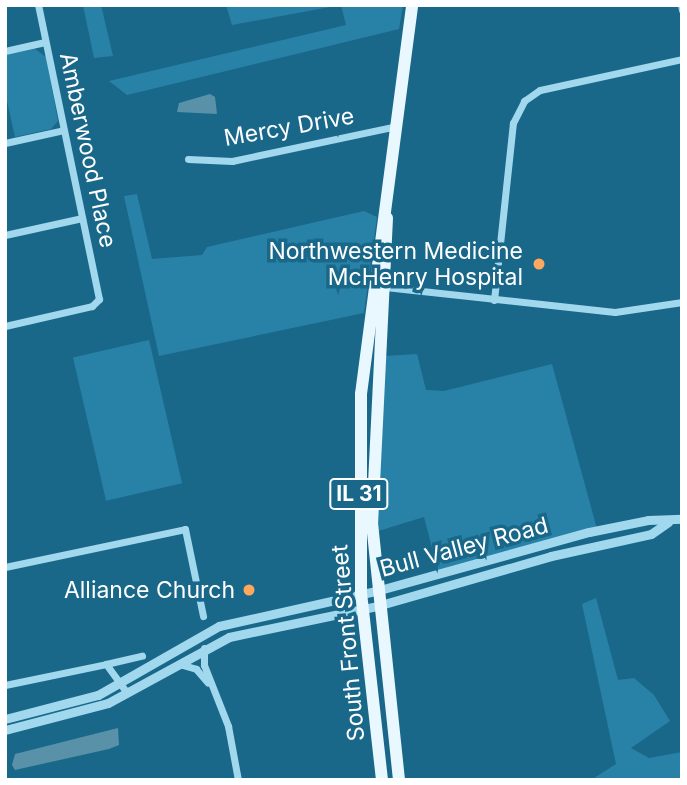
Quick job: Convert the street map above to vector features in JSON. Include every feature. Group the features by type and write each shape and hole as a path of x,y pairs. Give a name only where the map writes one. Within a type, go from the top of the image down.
{"main road":[{"name":"South Front Street","path":"399,780 377,606 373,475 385,288 387,210 412,5"},
{"name":"South Front Street","path":"383,780 362,594 361,394 379,236 387,210"}],"street":[{"name":"Amberwood Place","path":"5,326 98,302 38,5"},
{"path":"5,51 45,42"},
{"path":"494,300 513,123 524,101 540,90 682,60"},
{"name":"Mercy Drive","path":"188,159 232,161 396,127"},
{"path":"5,143 64,130"},
{"path":"5,234 82,218"},
{"path":"385,288 615,312 682,302"},
{"name":"Bull Valley Road","path":"5,719 79,703 120,684 219,626 376,591 589,532 648,520 668,522 682,519"},
{"name":"Bull Valley Road","path":"5,730 71,715 127,693 229,637 363,610 551,556 651,534 668,522"},
{"path":"5,567 185,529 203,616"},
{"path":"205,648 204,665 228,726 238,780"},
{"path":"5,685 142,656"},
{"path":"106,664 127,693"},
{"path":"178,664 198,670 214,689"}],"shaded area":[{"path":"83,5 101,5 113,56 94,58"},
{"path":"226,5 341,5 232,25"},
{"path":"341,5 403,5 399,29 127,95 109,81 346,25"},
{"path":"35,49 46,57 58,121 51,129 15,137 5,92 5,55"},
{"path":"210,94 215,97 217,114 177,112 179,103"},
{"path":"137,194 152,259 202,255 207,247 364,211 377,217 364,313 159,356 124,196"},
{"path":"149,340 182,483 106,501 73,358"},
{"path":"417,354 426,390 444,391 552,364 597,529 439,574 424,517 375,532 385,356"},
{"path":"596,598 618,680 634,678 654,695 670,721 631,748 649,758 682,752 682,780 591,780 616,764 582,604"},
{"path":"118,728 119,745 109,749 15,770 12,765 15,754"}],"place":[{"name":"Northwestern Medicine McHenry Hospital","path":"539,264"},
{"name":"Alliance Church","path":"249,590"}]}
